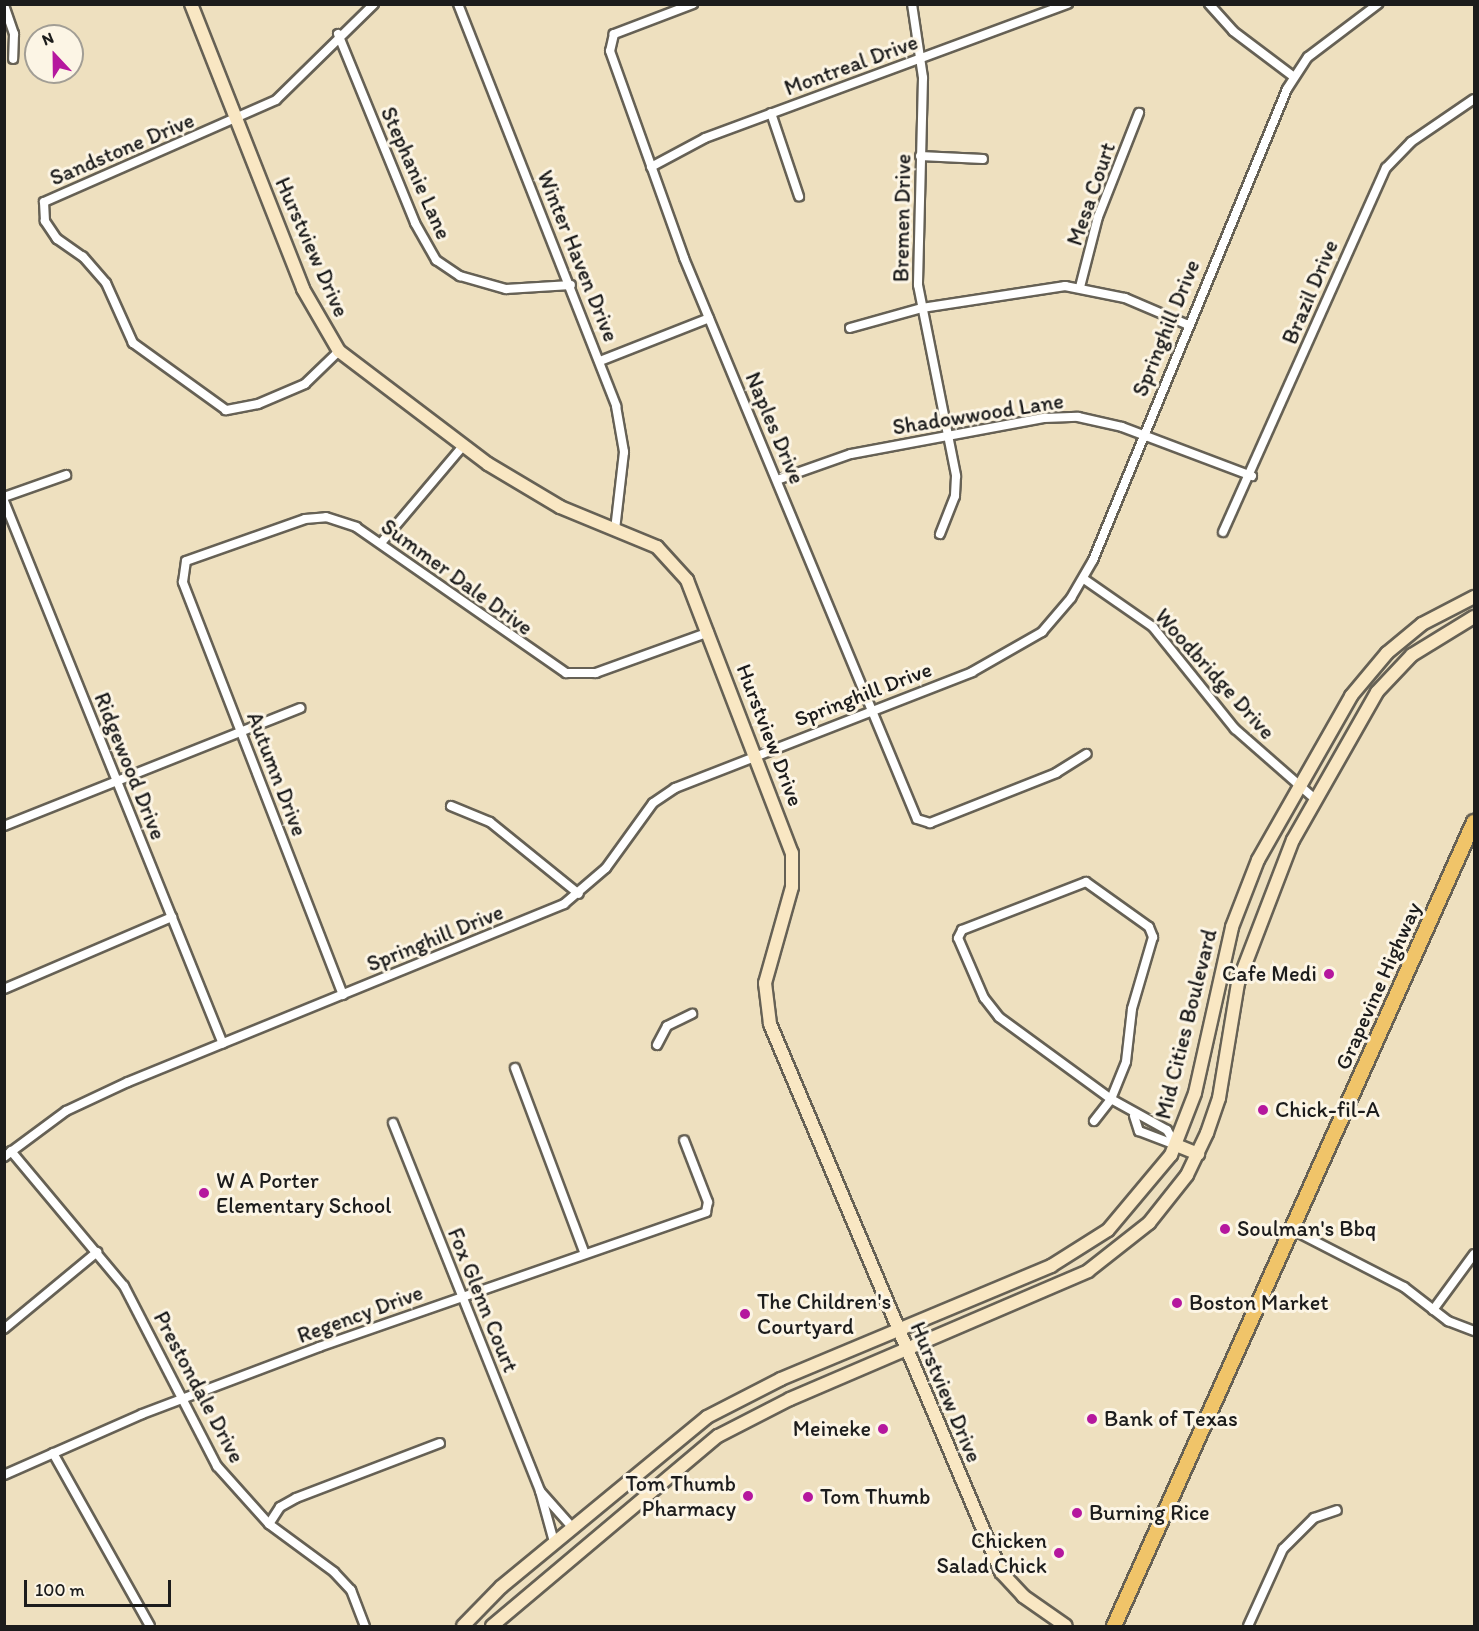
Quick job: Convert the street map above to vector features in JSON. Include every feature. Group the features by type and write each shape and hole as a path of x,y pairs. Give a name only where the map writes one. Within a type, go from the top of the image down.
{"main road":[{"name":"Hurstview Drive","path":"191,4 303,289 339,351 463,446 529,491 657,547 673,561 709,632 792,853 794,875 765,983 770,1024 905,1350 1001,1572 1023,1596 1065,1626"},
{"name":"Mid Cities Boulevard","path":"463,1626 554,1542 707,1417 897,1330 1032,1274 1108,1230 1176,1145 1195,1093 1232,927 1258,860 1351,696 1387,653 1422,624 1474,597"},
{"name":"Mid Cities Boulevard","path":"492,1626 718,1436 905,1350 1088,1271 1149,1223 1198,1154 1219,1098 1232,1005 1264,903 1316,800 1391,675 1424,646 1474,617"},
{"name":"Grapevine Highway","path":"1114,1626 1474,822"},
{"path":"1176,1145 1198,1154"},
{"path":"1032,1274 1041,1293"},
{"path":"707,1417 718,1436"}],"street":[{"path":"237,121 307,75 338,34 374,4"},
{"name":"Winter Haven Drive","path":"458,4 571,285 600,361 622,430 615,530"},
{"name":"Naples Drive","path":"693,4 610,38 651,167 709,318 871,709 924,824 1056,773 1087,754"},
{"name":"Bremen Drive","path":"912,4 922,58 916,258 922,308 949,435 955,496 940,534"},
{"name":"Montreal Drive","path":"651,167 771,113 1068,4"},
{"path":"1209,4 1233,31 1294,77"},
{"name":"Springhill Drive","path":"8,1154 66,1111 579,894 606,868 653,803 753,754 1012,654 1054,620 1084,579 1186,324 1294,77 1352,19 1378,4"},
{"path":"4,5 14,34 14,59"},
{"name":"Stephanie Lane","path":"338,34 415,223 436,260 460,276 506,289 571,285"},
{"name":"Brazil Drive","path":"1223,532 1252,476 1386,168 1411,142 1474,99"},
{"path":"771,113 799,196"},
{"name":"Mesa Court","path":"1080,287 1098,217 1139,113"},
{"name":"Sandstone Drive","path":"237,121 68,188 44,202 45,221 57,239 83,257 106,284 134,343 226,410 258,404 305,384 339,351"},
{"path":"920,156 983,159"},
{"path":"850,328 922,308 1014,291 1080,287 1125,298 1186,324"},
{"path":"600,361 709,318"},
{"name":"Shadowwood Lane","path":"777,480 851,454 949,435 1078,417 1142,435 1252,476"},
{"path":"381,543 463,446"},
{"path":"4,499 66,475"},
{"name":"Ridgewood Drive","path":"4,499 223,1044"},
{"name":"Summer Dale Drive","path":"182,565 315,516 356,527 566,673 596,673 709,632"},
{"name":"Autumn Drive","path":"182,565 183,582 343,995"},
{"name":"Woodbridge Drive","path":"1084,579 1153,627 1235,729 1316,800"},
{"path":"4,826 300,708"},
{"path":"451,806 490,822 579,894"},
{"path":"1094,1121 1111,1099 1126,1062 1132,1009 1152,957 1149,927 1086,882 962,930 960,944 991,1008 1111,1099 1134,1116 1167,1130 1176,1145"},
{"path":"4,989 172,917"},
{"path":"657,1045 667,1026 692,1014"},
{"path":"515,1068 584,1252"},
{"path":"1134,1116 1139,1131 1176,1145"},
{"name":"Fox Glenn Court","path":"393,1123 540,1491 554,1542"},
{"name":"Regency Drive","path":"4,1475 180,1400 584,1252 706,1212 702,1185 684,1140"},
{"name":"Prestondale Drive","path":"8,1154 97,1252 134,1302 180,1400 217,1466 269,1524 334,1572 351,1590 364,1626"},
{"path":"1293,1230 1404,1287 1433,1310 1474,1331"},
{"path":"4,1329 97,1252"},
{"path":"1433,1310 1474,1254"},
{"path":"269,1524 280,1507 296,1497 441,1443"},
{"path":"53,1454 130,1581 150,1626"},
{"name":"Fox Glenn Court","path":"540,1491 572,1527"},
{"path":"1248,1626 1283,1549 1306,1524 1337,1510"}],"place":[{"name":"Cafe Medi","path":"1329,974"},
{"name":"Chick-fil-A","path":"1263,1110"},
{"name":"W A Porter Elementary School","path":"204,1193"},
{"name":"Soulman's Bbq","path":"1225,1229"},
{"name":"Boston Market","path":"1177,1303"},
{"name":"The Children's Courtyard","path":"745,1314"},
{"name":"Bank of Texas","path":"1092,1419"},
{"name":"Meineke","path":"883,1429"},
{"name":"Tom Thumb Pharmacy","path":"748,1496"},
{"name":"Tom Thumb","path":"808,1497"},
{"name":"Burning Rice","path":"1077,1513"},
{"name":"Chicken Salad Chick","path":"1059,1553"}]}
